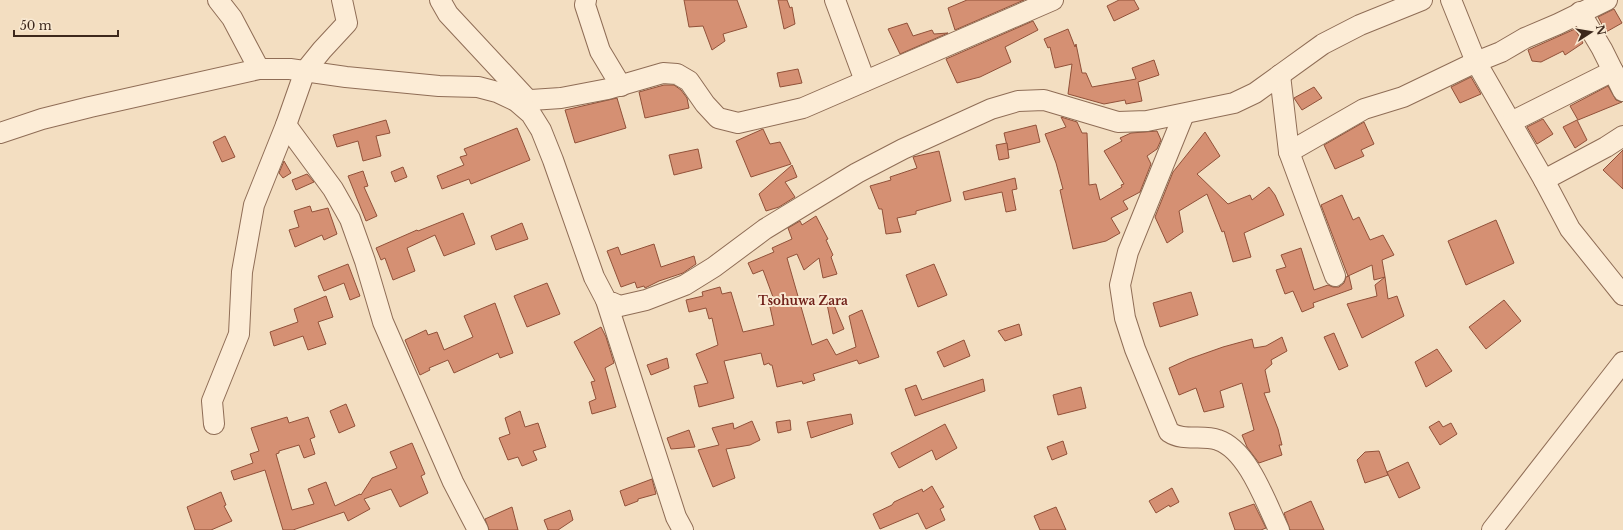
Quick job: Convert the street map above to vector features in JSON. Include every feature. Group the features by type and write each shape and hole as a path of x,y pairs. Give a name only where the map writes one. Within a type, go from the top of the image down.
{"street":[{"path":"218,0 232,18 259,69"},
{"path":"342,0 347,23"},
{"path":"214,424 212,402 239,334 242,272 254,205 286,125 305,71 347,23 359,0"},
{"path":"440,0 448,14 522,101 541,130 571,210 591,270 606,300 676,517 683,530"},
{"path":"586,0 585,5 600,51 621,86"},
{"path":"835,0 865,82"},
{"path":"0,134 42,119 90,107 259,69 276,68 346,77 439,86 478,87 522,101 561,98 621,86 664,73 677,74 689,81 705,104 718,118 738,123 803,108 1053,0"},
{"path":"606,300 620,306 646,300 685,285 714,267 766,229 857,172 902,149 991,109 1018,101 1044,100 1118,122 1147,121 1234,103 1255,93 1323,44 1360,25 1422,0"},
{"path":"1451,0 1476,62 1544,180 1570,229 1623,295"},
{"path":"1289,152 1364,109 1403,97 1476,62 1501,52 1525,38 1607,0"},
{"path":"1580,12 1623,91"},
{"path":"1511,122 1613,71"},
{"path":"1280,75 1289,152 1335,276"},
{"path":"1184,114 1128,252 1120,285 1125,318 1135,349 1169,432 1180,437 1216,439 1227,444 1236,452 1254,476 1280,530"},
{"path":"286,125 333,189 350,219 365,261 383,322 453,482 478,530"},
{"path":"1544,180 1606,147 1623,136"},
{"path":"1492,530 1623,362"}],"building":[{"path":"684,0 737,0 747,27 723,34 725,41 712,50 703,26 689,27"},
{"path":"778,0 787,0 790,8 792,7 795,24 784,29"},
{"path":"967,0 1024,0 955,30 948,8"},
{"path":"1119,0 1134,0 1139,9 1114,21 1107,6"},
{"path":"1614,9 1622,23 1606,32 1598,17"},
{"path":"1033,21 1038,30 1005,47 1011,62 980,77 957,83 946,59"},
{"path":"907,23 913,36 932,30 934,34 948,33 900,54 888,29"},
{"path":"1068,29 1075,47 1076,44 1082,73 1086,73 1092,87 1136,79 1132,68 1154,60 1159,75 1138,82 1142,101 1126,104 1125,100 1104,104 1068,94 1072,64 1055,68 1050,47 1048,48 1044,39"},
{"path":"1575,29 1583,43 1565,55 1563,51 1541,62 1532,61 1528,50"},
{"path":"798,69 802,83 780,87 777,73"},
{"path":"1471,77 1481,94 1460,103 1451,87"},
{"path":"664,85 674,85 681,90 687,98 689,108 645,118 639,92"},
{"path":"1608,86 1616,100 1622,102 1578,120 1570,106"},
{"path":"1314,87 1322,98 1302,110 1294,98"},
{"path":"617,98 626,128 575,143 565,110"},
{"path":"1061,117 1077,122 1082,133 1087,133 1089,185 1096,184 1100,200 1122,187 1121,185 1124,184 1104,151 1122,141 1120,138 1131,133 1157,131 1161,140 1157,149 1147,156 1151,164 1140,192 1123,201 1128,209 1111,218 1120,233 1106,241 1073,249 1060,190 1063,189 1056,163 1045,134 1066,127"},
{"path":"1543,119 1553,134 1537,144 1527,127"},
{"path":"386,120 390,133 376,136 381,156 363,161 358,141 337,147 333,135"},
{"path":"1577,120 1587,140 1575,148 1563,127"},
{"path":"1364,122 1374,144 1361,150 1364,156 1335,169 1324,145"},
{"path":"1036,125 1040,142 1008,150 1004,133"},
{"path":"517,128 530,160 471,184 469,179 442,189 437,176 464,165 460,157 467,155 464,149"},
{"path":"763,129 770,144 780,142 791,164 751,177 736,141"},
{"path":"1205,132 1220,156 1197,174 1228,204 1250,195 1252,200 1269,187 1275,195 1284,215 1244,233 1251,257 1233,262 1224,231 1222,232 1207,194 1179,211 1183,232 1167,243 1155,217 1173,172"},
{"path":"225,136 235,157 222,162 213,142"},
{"path":"1007,143 1009,158 999,160 996,145"},
{"path":"698,149 702,168 674,175 669,155"},
{"path":"1623,150 1623,189 1603,170"},
{"path":"939,151 951,201 916,211 916,214 897,218 901,232 886,234 882,209 879,209 870,186 891,180 890,177 917,168 913,157"},
{"path":"284,161 291,173 283,178 279,173"},
{"path":"792,165 797,177 785,182 795,197 779,207 766,211 759,194"},
{"path":"403,167 407,177 395,182 391,172"},
{"path":"363,171 368,186 364,187 377,216 366,221 348,176"},
{"path":"307,174 314,182 296,190 292,180"},
{"path":"1015,178 1017,189 1012,190 1016,210 1006,212 1002,192 965,200 963,192"},
{"path":"1342,195 1353,220 1359,217 1370,240 1383,235 1394,255 1382,260 1385,277 1374,280 1372,265 1348,276 1321,205"},
{"path":"310,206 312,212 328,208 337,234 324,240 322,235 295,247 289,230 299,227 294,211"},
{"path":"463,213 475,244 444,256 435,235 407,248 415,271 393,280 385,258 381,260 376,248 417,230 418,231"},
{"path":"816,216 828,239 826,240 833,255 831,257 837,274 823,278 819,258 804,270 797,254 787,258 812,345 827,339 836,355 856,347 849,316 862,310 879,357 859,364 857,360 813,374 815,380 803,384 802,381 777,387 772,365 769,363 764,365 761,353 724,361 734,398 699,407 694,386 708,383 696,354 718,345 712,318 709,319 706,308 689,312 686,300 703,296 702,292 720,287 722,294 731,292 743,332 774,325 768,298 773,297 763,270 753,274 748,263 774,252 772,248 792,239 788,228 800,221 802,225"},
{"path":"1496,220 1514,263 1466,285 1448,241"},
{"path":"522,223 528,239 496,250 491,236"},
{"path":"654,244 661,267 694,256 696,264 683,273 659,281 645,288 644,286 637,288 635,282 621,287 607,251 618,247 621,255"},
{"path":"1301,248 1314,290 1328,285 1339,287 1344,283 1346,277 1349,276 1352,289 1313,303 1314,307 1302,312 1293,291 1285,294 1276,270 1286,267 1281,255"},
{"path":"348,264 360,296 350,300 344,283 324,291 318,276"},
{"path":"934,264 947,295 918,307 906,275"},
{"path":"1385,277 1388,299 1397,296 1404,316 1362,338 1347,304 1377,296 1375,285"},
{"path":"547,283 560,314 527,327 514,296"},
{"path":"1191,292 1198,315 1160,327 1153,303"},
{"path":"326,296 333,317 318,322 326,344 308,350 303,336 274,346 270,332 298,322 294,309"},
{"path":"831,298 844,329 833,334 826,299"},
{"path":"1504,300 1521,321 1486,349 1469,327"},
{"path":"495,303 513,353 500,358 498,353 454,373 448,360 429,368 430,370 420,375 405,340 426,330 428,335 437,332 444,350 473,337 464,316"},
{"path":"1019,324 1022,335 1005,341 998,331"},
{"path":"601,327 606,337 614,363 605,368 616,407 592,414 589,402 596,399 591,382 595,381 574,342"},
{"path":"1334,333 1348,366 1339,370 1324,337"},
{"path":"1282,337 1287,351 1271,360 1272,364 1265,370 1270,392 1264,393 1278,429 1282,445 1279,445 1282,455 1259,463 1247,447 1242,435 1254,430 1242,383 1220,391 1224,407 1204,412 1196,388 1179,395 1169,368 1223,347 1252,339 1254,348 1266,346"},
{"path":"964,340 970,356 944,367 937,352"},
{"path":"1437,349 1452,371 1426,387 1415,362"},
{"path":"667,358 669,368 651,375 647,365"},
{"path":"983,379 985,391 915,416 905,389 916,385 922,400"},
{"path":"1081,387 1086,408 1058,415 1053,395"},
{"path":"346,404 355,426 339,433 330,411"},
{"path":"520,411 525,427 538,423 546,447 533,451 537,460 522,466 518,457 508,460 499,438 510,434 505,418"},
{"path":"851,414 853,424 811,438 807,422"},
{"path":"287,417 289,423 308,417 315,437 310,439 315,454 304,458 299,445 279,451 279,453 276,454 292,510 314,504 308,489 326,482 335,506 360,494 361,495 372,478 397,468 390,452 412,443 425,474 421,476 428,493 400,507 391,489 364,499 370,509 348,521 344,512 293,530 283,530 265,470 234,480 231,471 253,463 250,454 259,451 251,428"},
{"path":"790,420 791,430 778,433 776,422"},
{"path":"752,421 760,440 750,445 726,449 735,478 713,487 698,450 719,445 712,428 733,423 734,429"},
{"path":"1439,421 1443,427 1451,423 1457,434 1440,445 1429,427"},
{"path":"945,424 957,448 936,460 932,450 899,468 891,453"},
{"path":"689,430 695,447 671,449 667,438"},
{"path":"1063,441 1067,454 1052,460 1047,447"},
{"path":"1379,451 1388,475 1365,483 1357,460 1365,452"},
{"path":"1408,462 1420,488 1399,498 1387,472"},
{"path":"652,479 656,494 638,499 638,501 625,506 620,491"},
{"path":"932,486 944,507 940,509 945,520 926,529 918,513 880,529 873,514 892,505 894,502 922,489 923,492"},
{"path":"1172,488 1179,502 1170,507 1169,505 1156,513 1149,501"},
{"path":"221,492 226,505 224,506 232,521 211,530 195,530 187,507"},
{"path":"1311,501 1324,530 1290,530 1284,513"},
{"path":"1254,504 1266,528 1261,530 1235,530 1229,513"},
{"path":"512,507 518,530 489,530 485,519"},
{"path":"1056,507 1066,530 1040,530 1034,516"},
{"path":"570,510 573,520 558,530 548,530 544,520"}],"district":[{"name":"Tsohuwa Zara","path":"803,301"}]}
